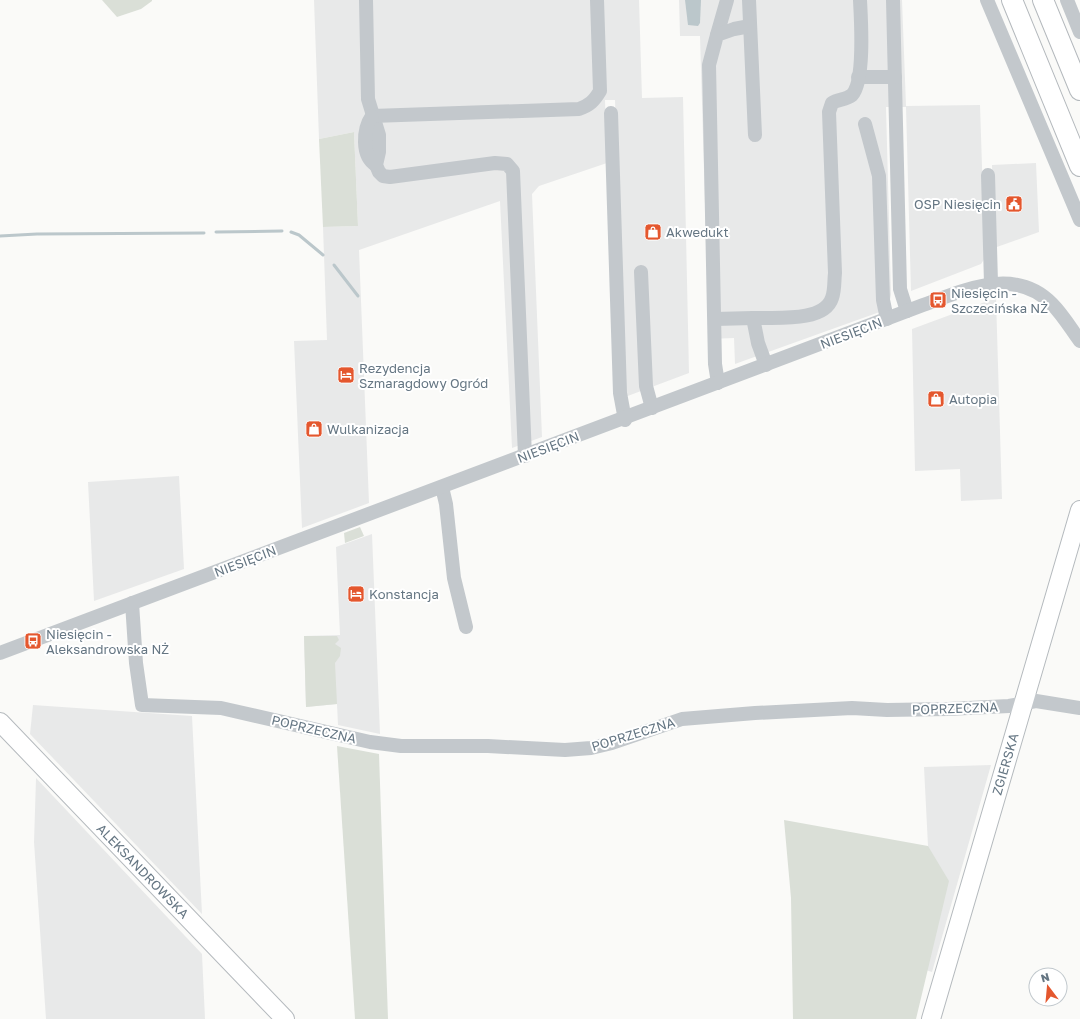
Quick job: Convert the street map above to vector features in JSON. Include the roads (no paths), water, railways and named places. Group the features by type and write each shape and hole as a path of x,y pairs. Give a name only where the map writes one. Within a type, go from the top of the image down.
{"highway":[{"path":"1012,0 1080,166"},
{"path":"1043,0 1080,90"}],"main road":[{"name":"ZGIERSKA","path":"931,1019 1080,510"},
{"name":"ALEKSANDROWSKA","path":"0,722 285,1019"}],"street":[{"path":"366,0 368,99 379,135 379,152 376,165 379,172 383,176 390,177 495,163 507,164 513,171 525,456"},
{"path":"372,116 579,109 586,106 594,101 600,91 597,0"},
{"path":"718,383 716,369 708,71 710,54 727,0"},
{"path":"749,0 755,135"},
{"path":"715,319 810,315 824,309 832,298 835,273 829,112 832,103 852,94 856,88 862,37 860,0"},
{"path":"893,0 900,288 908,311"},
{"path":"987,0 1080,220"},
{"path":"1067,0 1080,32"},
{"path":"717,35 734,29 750,26"},
{"path":"858,77 895,77"},
{"path":"611,113 620,393 625,419"},
{"path":"865,124 879,172 883,300 888,319"},
{"path":"988,175 991,283"},
{"path":"641,272 645,382 652,408"},
{"name":"NIESIĘCIN","path":"0,653 963,291 991,283 1016,284 1039,294 1059,312 1080,341"},
{"path":"753,318 758,343 766,365"},
{"path":"442,487 446,504 453,570 466,627"},
{"name":"POPRZECZNA","path":"132,603 136,663 142,705 221,708 370,742 402,746 488,746 565,750 591,748 612,743 682,719 806,709 948,709 1036,701 1080,708"}],"waterway":[{"path":"216,232 282,231"},
{"path":"291,232 299,235 323,255"},
{"path":"0,236 37,234 204,233"},
{"path":"334,265 358,296"}],"place":[{"name":"OSP Niesięcin","path":"1014,204"},
{"name":"Akwedukt","path":"653,232"},
{"name":"Niesięcin - Szczecińska NŻ","path":"938,300"},
{"name":"Rezydencja Szmaragdowy Ogród","path":"346,375"},
{"name":"Autopia","path":"936,399"},
{"name":"Wulkanizacja","path":"314,429"},
{"name":"Konstancja","path":"356,594"},
{"name":"Niesięcin - Aleksandrowska NŻ","path":"33,641"}]}
